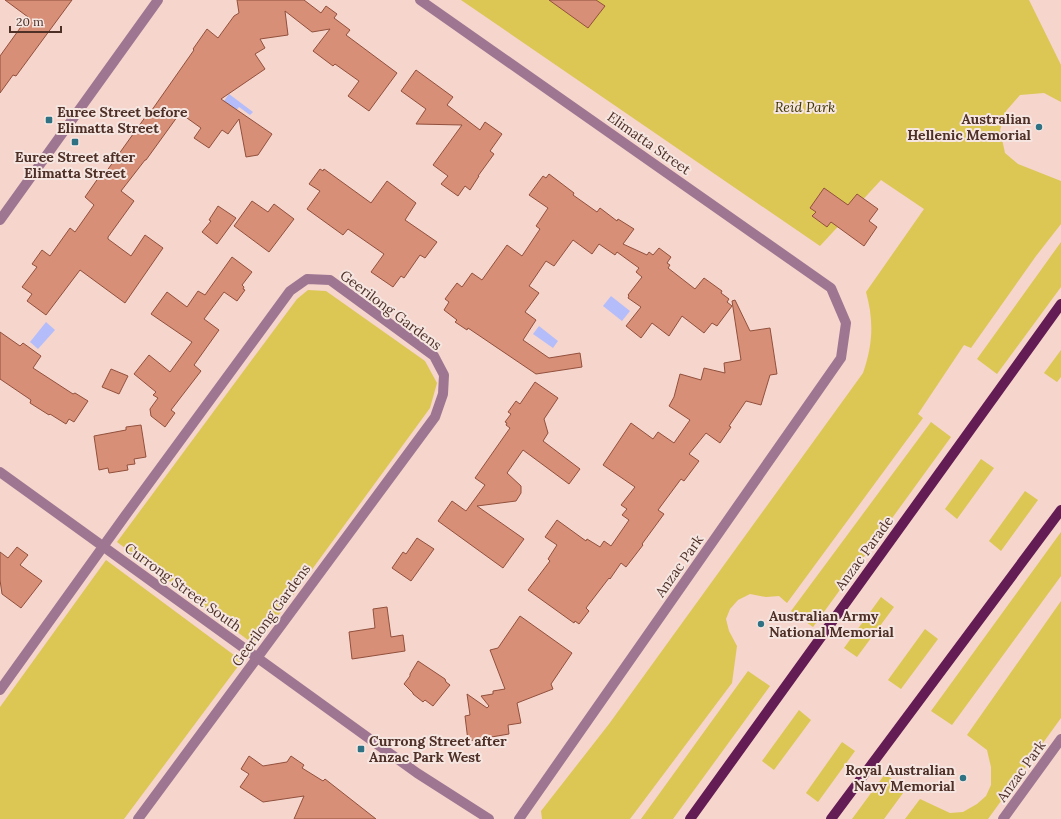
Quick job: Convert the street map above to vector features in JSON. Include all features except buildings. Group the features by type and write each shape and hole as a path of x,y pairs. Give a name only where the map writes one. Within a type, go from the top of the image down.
{"main road":[{"name":"Anzac Parade","path":"690,819 1061,304"},
{"path":"831,819 1061,510"}],"street":[{"path":"0,220 158,0"},
{"name":"Elimatta Street","path":"420,0 831,288 846,323"},
{"name":"Geerilong Gardens","path":"0,690 290,290 307,279 330,280 434,356 444,374 443,394 435,417 138,819"},
{"name":"Anzac Park","path":"519,819 841,358 846,323"},
{"name":"Currong Street South","path":"0,472 417,773 489,819"},
{"name":"Anzac Park","path":"1003,819 1061,740"}],"green space":[{"name":"Reid Park","path":"461,0 1029,0 1061,65 1061,102 1044,93 1020,95 1006,111 1000,130 1005,153 1018,164 1061,181 1061,224 1036,256 971,348 964,345 918,414 923,418 787,603 779,596 766,597 750,594 738,600 730,609 726,619 729,631 737,646 732,683 630,819 542,819 541,811 609,724 863,373 869,352 871,332 869,303 866,292 924,209 881,180 820,246"},
{"path":"1061,242 1061,287 997,374 977,359"},
{"path":"308,290 326,291 425,361 437,383 430,408 256,646 117,542 297,299"},
{"path":"1061,350 1061,377 1057,382 1044,373"},
{"path":"931,422 951,437 813,627 791,611"},
{"path":"981,459 994,468 957,519 945,509"},
{"path":"1025,491 1038,500 1001,551 989,541"},
{"path":"1061,532 1061,576 952,725 931,711"},
{"path":"106,560 242,661 124,819 0,819 0,707"},
{"path":"881,597 894,607 857,657 844,648"},
{"path":"1061,601 1061,718 988,819 905,819 920,799 950,813 963,812 977,804 986,796 991,785 991,767 987,750 967,735"},
{"path":"925,629 938,639 901,689 888,680"},
{"path":"748,671 770,686 673,819 641,819"},
{"path":"799,710 811,720 774,770 762,761"},
{"path":"842,742 855,751 818,802 806,793"},
{"path":"885,774 906,789 884,819 852,819"}],"water":[{"path":"229,94 253,112 250,115 239,107 234,113 221,105"},
{"path":"611,296 630,311 622,321 603,306"},
{"path":"46,322 55,330 38,349 30,342"},
{"path":"539,326 558,341 553,348 533,334"}],"place":[{"name":"Euree Street before Elimatta Street","path":"49,120"},
{"name":"Australian Hellenic Memorial","path":"1039,127"},
{"name":"Euree Street after Elimatta Street","path":"75,142"},
{"name":"Australian Army National Memorial","path":"761,624"},
{"name":"Currong Street after Anzac Park West","path":"361,749"},
{"name":"Royal Australian Navy Memorial","path":"963,778"}]}
